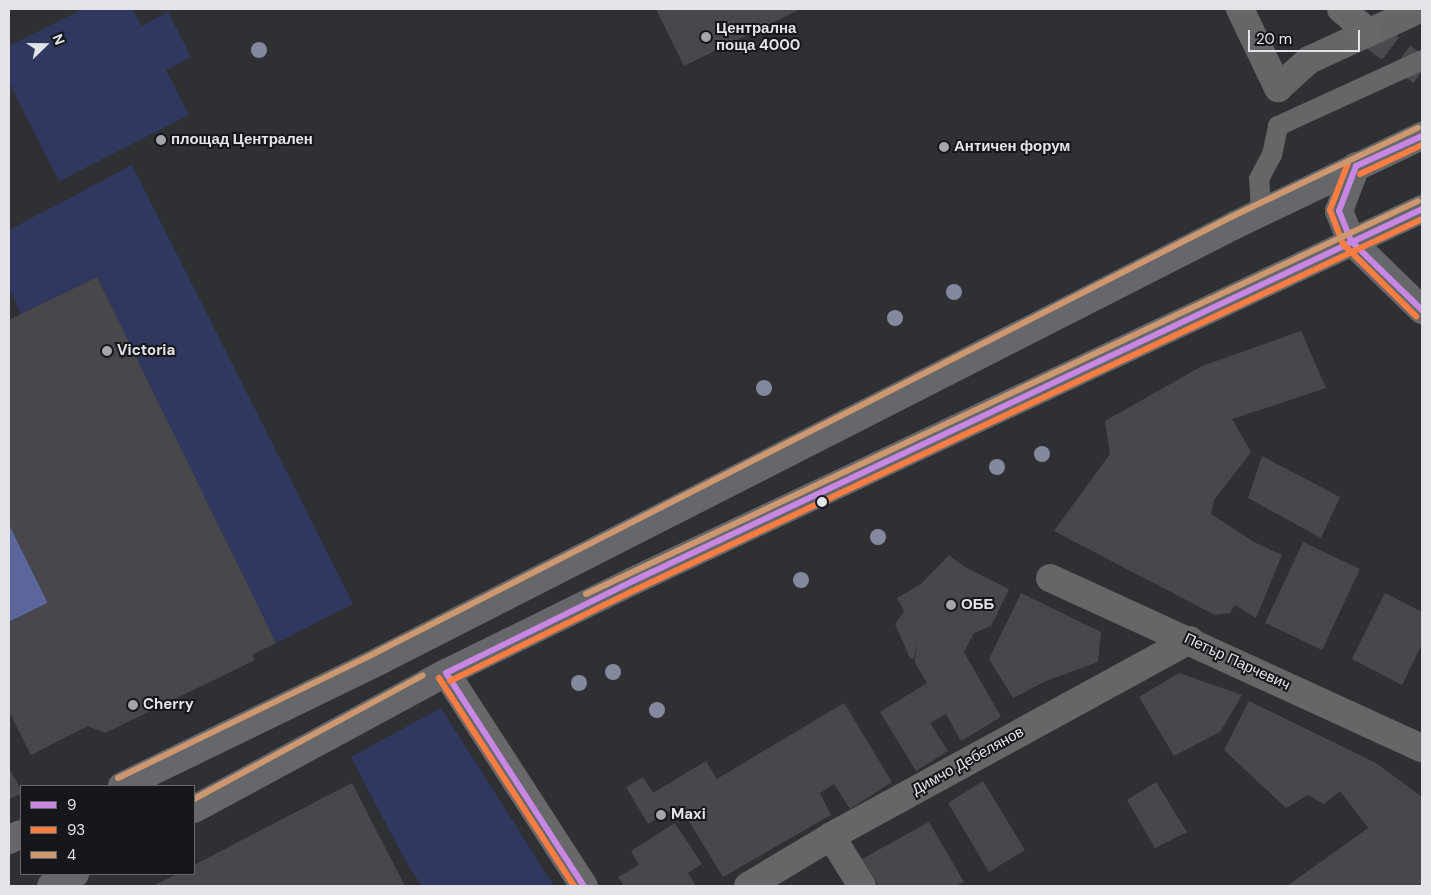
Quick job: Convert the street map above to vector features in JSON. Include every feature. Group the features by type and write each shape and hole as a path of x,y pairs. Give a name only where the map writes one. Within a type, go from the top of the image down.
{"main road":[{"path":"124,785 381,660 1261,212 1422,136"},
{"path":"1356,166 1339,210 1351,241 1422,310"},
{"path":"195,809 446,673 633,581 1422,209"},
{"path":"51,886 73,875"}],"street":[{"path":"1240,9 1278,88 1309,60 1420,9"},
{"path":"1341,9 1368,32"},
{"name":"Петър Парчевич","path":"1050,578 1190,640 1422,748"},
{"name":"Димчо Дебелянов","path":"748,886 831,836 1190,640"},
{"path":"446,673 584,886"},
{"path":"831,836 862,886"}],"lane":[{"path":"1261,212 1259,179 1272,155 1278,126 1422,60"}],"shaded area":[{"path":"83,9 132,9 141,26 168,12 191,57 166,70 189,115 59,181 9,82 9,46"},
{"path":"132,165 353,604 276,643 97,277 21,314 9,287 9,230"},
{"path":"9,524 48,603 9,622"},
{"path":"441,708 554,886 422,886 407,864 351,757"}],"building":[{"name":"Централна поща 4000","path":"656,9 801,9 684,66"},
{"path":"97,277 276,643 252,655 255,660 105,733 88,726 31,755 9,711 9,622 48,603 9,524 9,320"},
{"path":"1301,331 1326,388 1232,419 1251,452 1214,500 1211,514 1254,542 1282,555 1256,618 1235,605 1230,613 1215,615 1054,531 1110,454 1105,421 1202,366"},
{"path":"1262,456 1340,497 1321,538 1248,498"},
{"path":"1303,542 1360,569 1322,650 1265,623"},
{"path":"949,555 963,566 1009,589 991,626 974,633 964,652 1001,717 961,741 946,714 930,723 948,751 916,771 880,712 927,683 915,663 917,643 914,659 910,658 895,624 904,611 897,598 921,584"},
{"path":"1021,593 1101,632 1098,662 1046,681 1013,698 989,659"},
{"path":"1385,593 1422,612 1422,644 1402,685 1352,659"},
{"path":"1179,673 1242,695 1220,732 1174,756 1139,697"},
{"path":"1249,701 1376,763 1422,797 1422,886 1287,886 1368,828 1340,791 1324,804 1308,795 1286,808 1224,750"},
{"path":"844,703 892,782 850,809 834,784 820,793 831,815 723,877 679,805 648,824 626,787 643,777 653,793 706,761 717,779"},
{"path":"9,768 20,788 20,794 9,799"},
{"path":"983,781 1025,850 989,872 948,803"},
{"path":"1156,782 1187,832 1155,848 1127,800"},
{"path":"352,783 405,886 153,886 175,875 195,875 195,864"},
{"path":"929,822 964,882 955,886 879,886 862,859"},
{"path":"675,823 702,864 688,873 696,886 624,886 618,877 639,865 631,851"}],"tunnel":[{"path":"1368,32 1422,72"}],"transit line":[{"name":"4","path":"118,778 377,652 1231,217 1418,128"},
{"name":"9","path":"1356,166 1422,136"},
{"name":"93","path":"1360,174 1422,145"},
{"name":"93","path":"1348,163 1330,210 1343,244 1416,316"},
{"name":"9","path":"1356,166 1339,211 1351,241 1422,310"},
{"name":"4","path":"586,594 1418,201"},
{"name":"9","path":"446,673 633,581 1422,209"},
{"name":"93","path":"450,681 637,589 1422,219"},
{"name":"9","path":"446,673 584,886"},
{"name":"4","path":"195,798 423,675"},
{"name":"93","path":"439,678 574,886"}],"place":[{"name":"Централна поща 4000","path":"706,37"},
{"name":"площад Централен","path":"161,140"},
{"name":"Античен форум","path":"944,147"},
{"name":"Victoria","path":"107,351"},
{"name":"ОББ","path":"951,605"},
{"name":"Cherry","path":"133,705"},
{"name":"Maxi","path":"661,815"}]}
